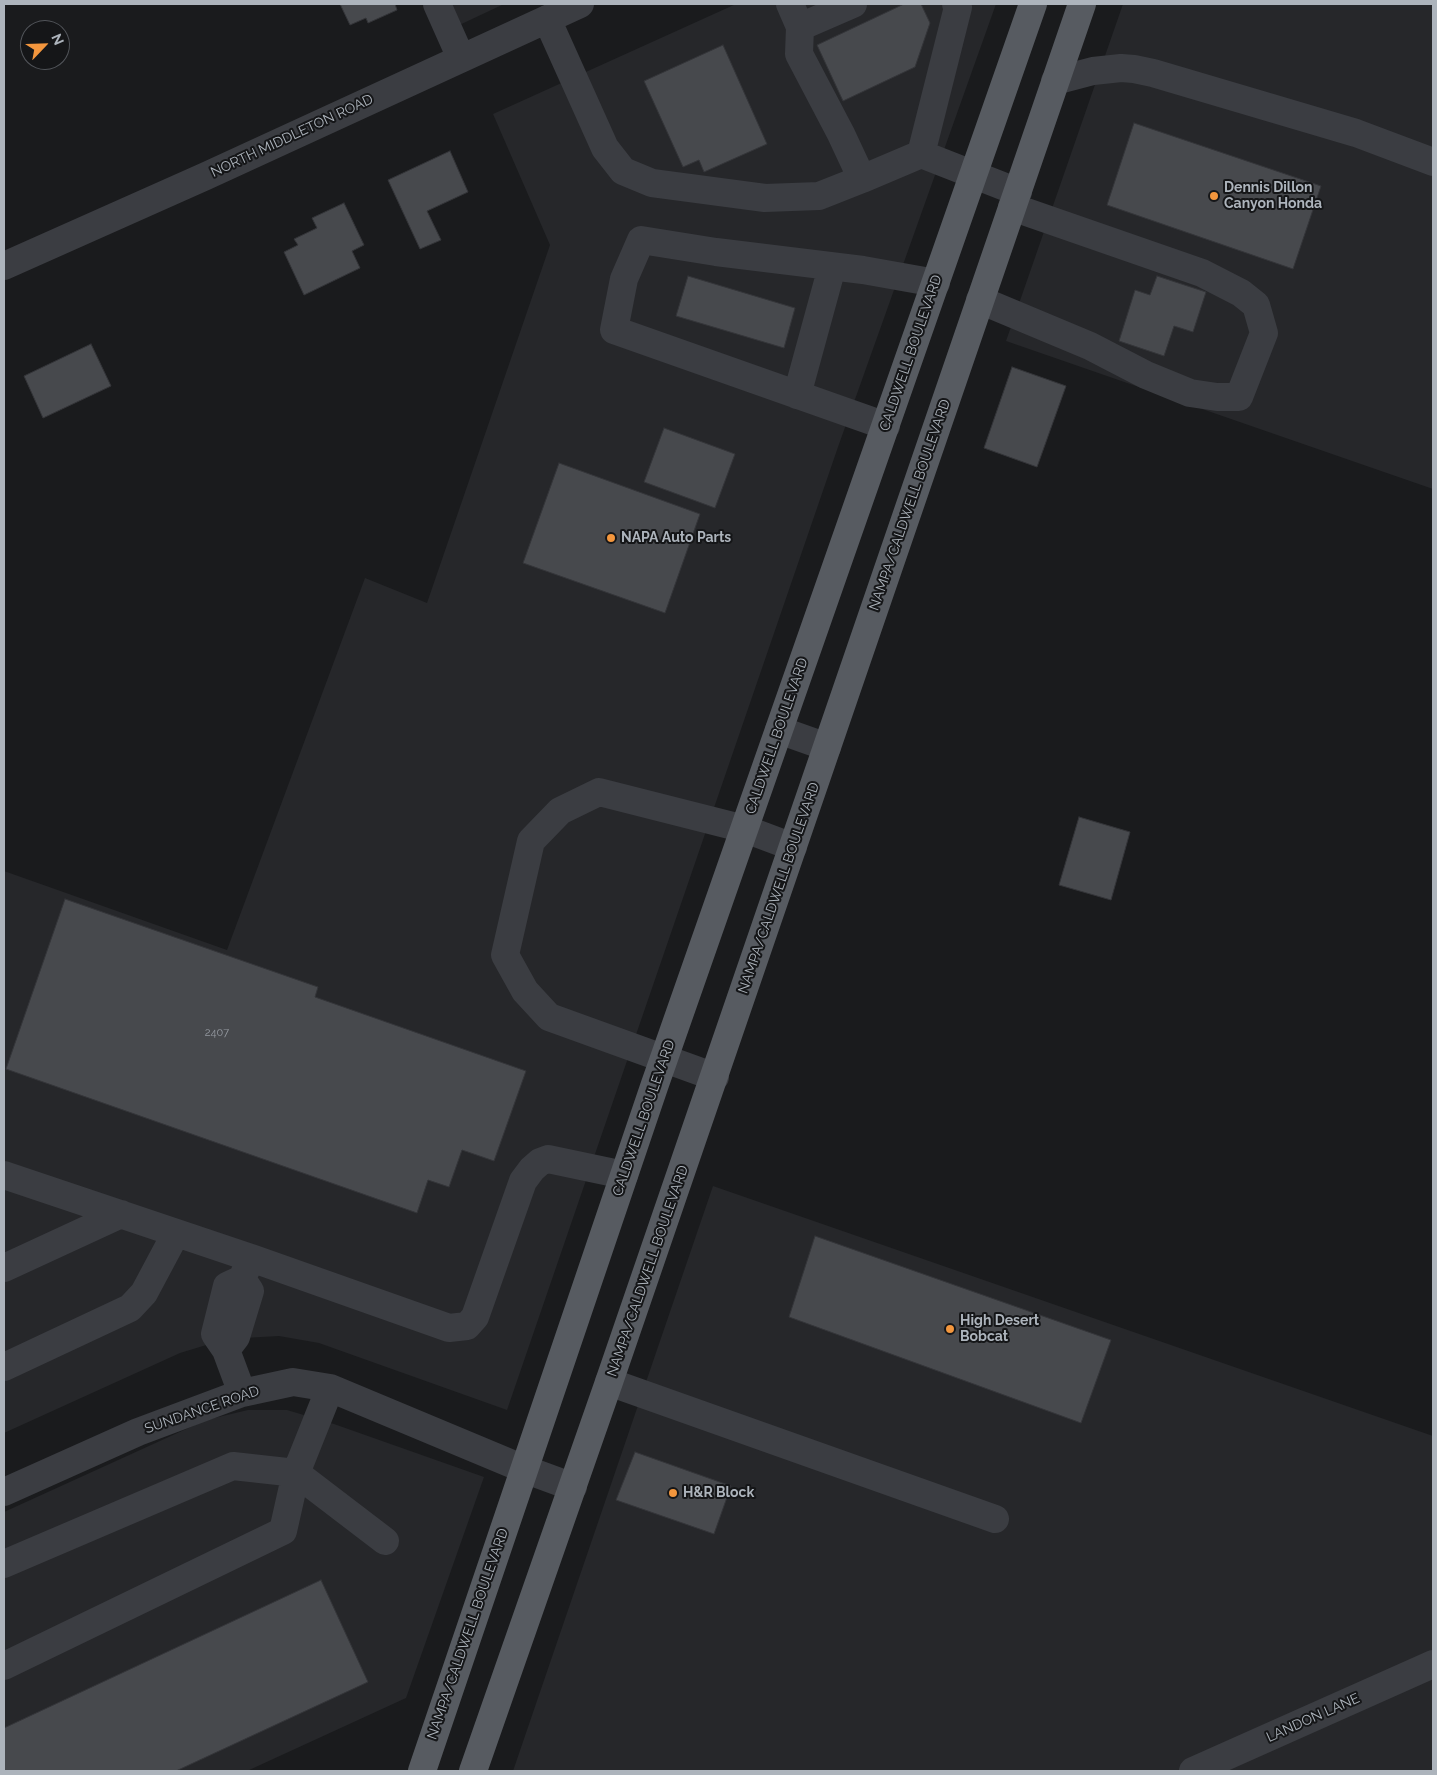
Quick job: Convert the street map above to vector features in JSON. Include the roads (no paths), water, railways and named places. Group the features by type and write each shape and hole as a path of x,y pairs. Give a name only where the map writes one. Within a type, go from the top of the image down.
{"main road":[{"name":"CALDWELL BOULEVARD","path":"524,1469 624,1175 1033,4"},
{"name":"NAMPA/CALDWELL BOULEVARD","path":"473,1771 573,1487 1082,4"},
{"name":"NAMPA/CALDWELL BOULEVARD","path":"422,1771 524,1469"}],"street":[{"path":"437,4 461,58"},
{"name":"NORTH MIDDLETON ROAD","path":"4,266 580,4"},
{"path":"853,4 795,15 799,54 841,134 862,179"},
{"path":"921,154 958,7 956,4"},
{"path":"547,19 605,148 623,171 652,183 766,198 820,196 921,154 974,176 1015,199 1202,273 1241,293 1256,306 1264,333 1239,397 1217,397 1190,393 1146,375 1090,346 980,300"},
{"path":"1055,82 1075,75 1108,69 1134,69 1356,133 1433,162"},
{"path":"886,426 614,330 624,279 641,240 936,282"},
{"path":"798,395 832,267"},
{"path":"779,730 827,747"},
{"path":"714,1077 549,1016 525,991 505,955 531,841 560,811 599,792 745,829 793,847"},
{"path":"4,1175 176,1232 247,1268 449,1328 467,1326 475,1318 523,1181 540,1162 548,1160 624,1175"},
{"path":"4,1268 121,1214"},
{"path":"4,1367 130,1308 144,1294 176,1232"},
{"path":"242,1393 226,1350 215,1334 227,1286 247,1268"},
{"name":"SUNDANCE ROAD","path":"4,1492 138,1432 242,1393 293,1382 330,1388 524,1469 573,1487"},
{"path":"609,1382 995,1519"},
{"path":"4,1666 283,1531 296,1473 330,1388"},
{"path":"4,1564 232,1466 296,1473 385,1541"},
{"name":"LANDON LANE","path":"1193,1771 1433,1664"}],"place":[{"name":"Dennis Dillon Canyon Honda","path":"1214,196"},
{"name":"NAPA Auto Parts","path":"611,538"},
{"name":"High Desert Bobcat","path":"950,1329"},
{"name":"H&R Block","path":"673,1493"}]}
